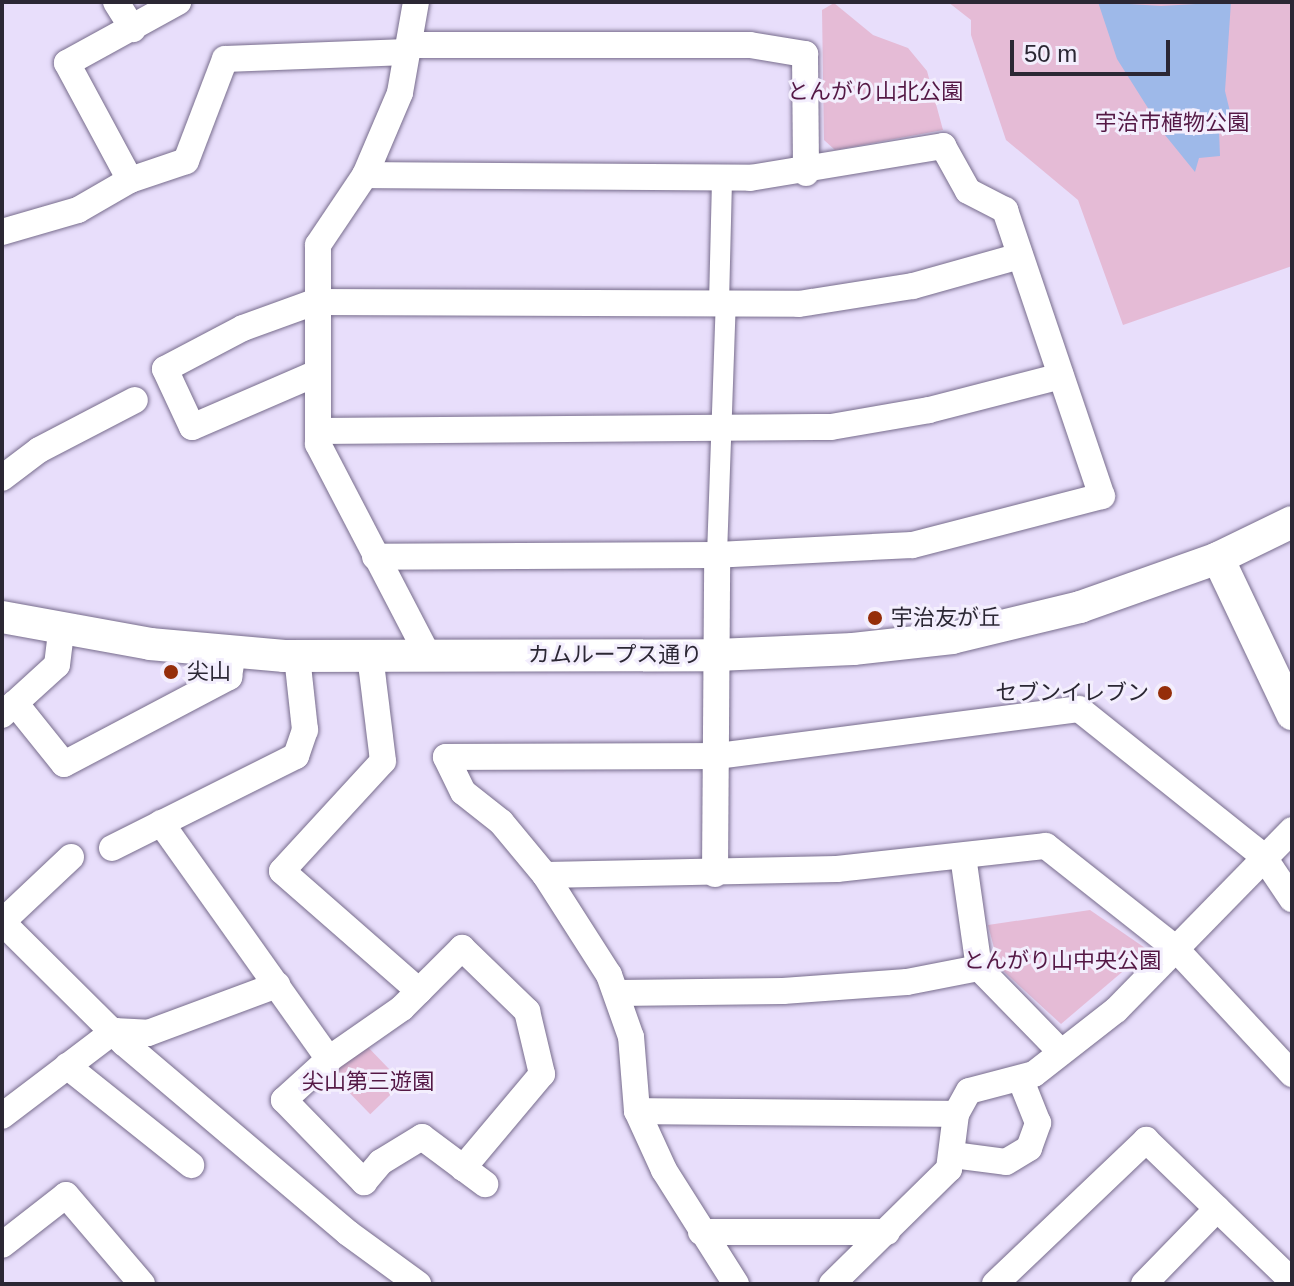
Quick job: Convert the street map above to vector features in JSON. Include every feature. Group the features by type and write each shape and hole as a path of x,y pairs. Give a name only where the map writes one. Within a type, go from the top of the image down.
{"street":[{"path":"116,2 133,29"},
{"path":"130,180 67,63 178,2"},
{"path":"416,2 400,93 365,175 318,245 315,302 318,444 428,655"},
{"path":"2,232 78,210 130,180 186,161 225,59 408,48 750,45 805,54 806,173"},
{"path":"365,175 722,178 806,173 943,146 968,191 1005,210 1102,496 912,545 717,555 375,557"},
{"path":"715,874 722,178"},
{"path":"317,373 192,427 165,369 243,328 315,302 799,304 899,288 1020,256"},
{"path":"318,431 721,431 831,427 1061,376"},
{"path":"2,478 39,450 135,400"},
{"name":"カムループス通り","path":"2,617 61,630 233,652 297,656 717,655 853,649 952,638 1080,607 1218,558 1292,522"},
{"path":"1218,558 1292,714"},
{"path":"61,630 57,665 8,709 64,764 229,677 233,652"},
{"path":"370,655 383,761 282,871 419,991"},
{"path":"112,848 296,756 305,730 297,656"},
{"path":"736,1284 701,1232 637,1111 631,1037 618,993 545,875 501,822 463,792 446,757 718,756 1079,709 1263,856 1292,899"},
{"path":"161,823 329,1059"},
{"path":"832,1284 933,1189 949,1169 956,1114 969,1091 981,1084 1020,1078 1061,1052 1116,1010 1263,856 1292,830"},
{"path":"545,875 715,874 837,869 1046,846 1175,948 1292,1074"},
{"path":"963,856 979,968 1061,1052"},
{"path":"71,857 2,922 6,935 348,1233 418,1284"},
{"path":"463,1168 542,1074 527,1011 462,948 419,991 329,1059 284,1100 364,1182 381,1162 422,1137 463,1168 485,1184"},
{"path":"618,993 783,991 907,982 979,968"},
{"path":"2,1116 114,1031 148,1033 277,985"},
{"path":"67,1066 191,1165"},
{"path":"953,1155 1006,1162 1029,1148 1038,1123 1020,1078"},
{"path":"637,1111 956,1114"},
{"path":"995,1284 1146,1140 1292,1281"},
{"path":"2,1245 66,1195 135,1282"},
{"path":"1144,1284 1217,1209"},
{"path":"701,1232 887,1232"}],"green space":[{"name":"宇治市植物公園","path":"948,2 1292,2 1292,266 1123,325 1078,200 1006,140 971,35 971,20"},
{"name":"とんがり山北公園","path":"834,3 873,35 908,48 927,71 943,130 835,150 824,140 822,10"},
{"name":"とんがり山中央公園","path":"1090,910 1148,950 1061,1024 999,967 988,925"},
{"name":"尖山第三遊園","path":"363,1042 403,1083 370,1114 331,1073"}],"water":[{"path":"1098,2 1161,6 1231,2 1225,91 1232,120 1219,130 1220,156 1199,158 1195,172 1165,135 1117,59"}],"place":[{"name":"宇治友が丘","path":"875,618"},
{"name":"尖山","path":"171,672"},
{"name":"セブンイレブン","path":"1165,693"}]}
